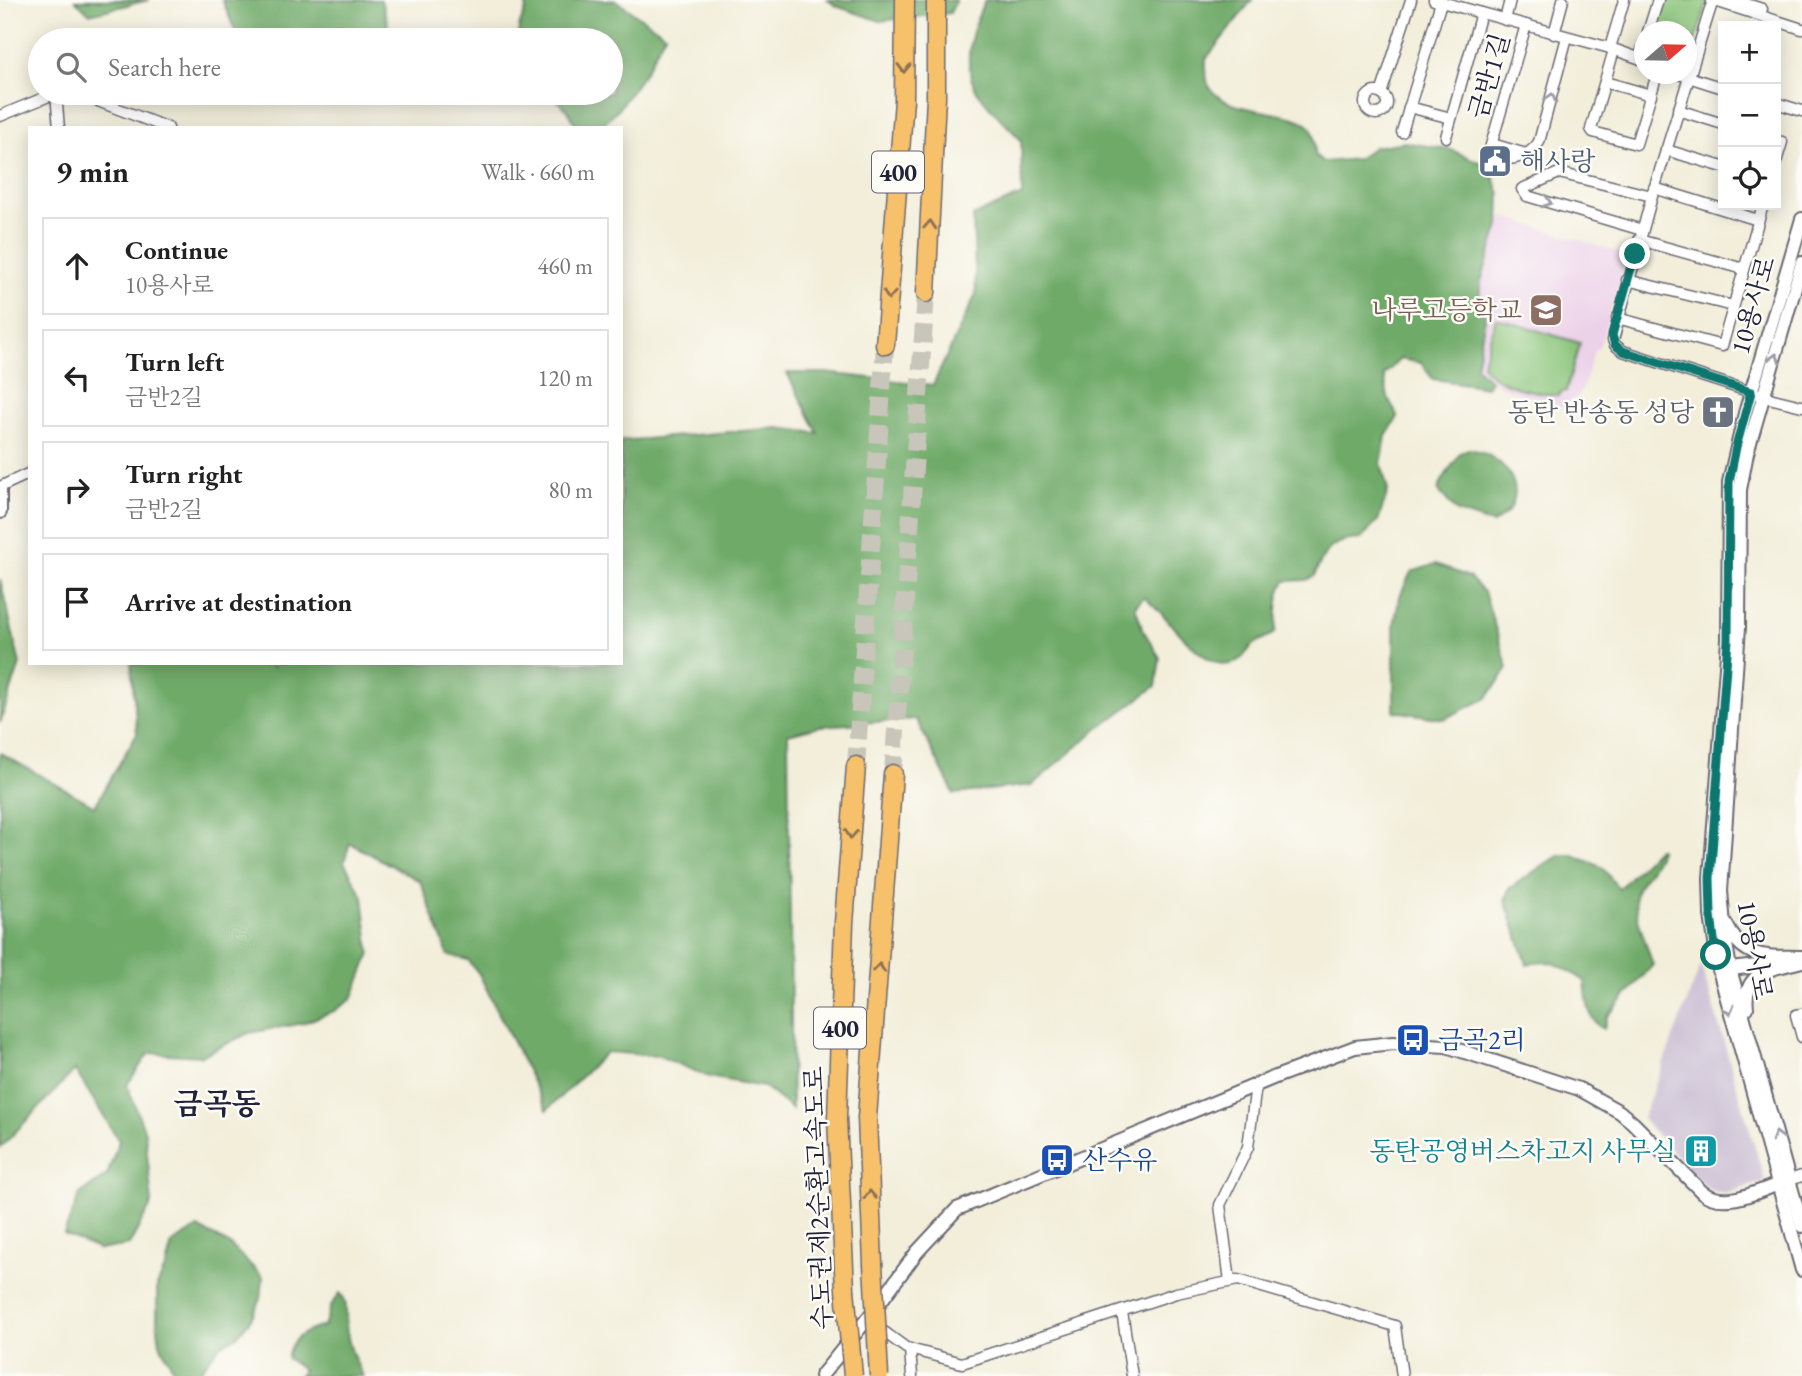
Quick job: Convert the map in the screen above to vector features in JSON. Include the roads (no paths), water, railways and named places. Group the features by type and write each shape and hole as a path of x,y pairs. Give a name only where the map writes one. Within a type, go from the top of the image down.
{"highway":[{"name":"400","path":"885,345 904,100 905,0"},
{"name":"400","path":"926,293 935,125 936,0"},
{"name":"수도권제2순환고속도로","path":"853,1376 845,1290 837,1118 844,923 856,766"},
{"name":"수도권제2순환고속도로","path":"880,1376 867,1118 893,774"}],"street":[{"path":"1381,94 1411,0"},
{"path":"1505,20 1510,0"},
{"name":"금반1길","path":"1554,34 1563,0"},
{"path":"1624,0 1591,131 1633,144 1638,141 1654,84"},
{"path":"1651,21 1658,0"},
{"path":"1697,39 1712,0 1742,3 1802,23"},
{"name":"금반1길","path":"1481,13 1451,118 1409,107 1445,2 1634,56"},
{"path":"1742,3 1802,29"},
{"name":"금반1길","path":"1526,25 1490,148 1527,154"},
{"path":"1508,159 1534,151 1539,142 1567,37"},
{"path":"1697,80 1718,86"},
{"path":"1605,82 1651,95"},
{"path":"1682,84 1678,110 1627,280 1612,335 1613,340 1618,349 1802,406"},
{"path":"0,117 28,105"},
{"path":"57,105 59,126"},
{"path":"108,105 163,126"},
{"path":"1781,105 1802,111"},
{"path":"1402,132 1409,107"},
{"path":"1678,110 1718,122"},
{"path":"1446,137 1451,118"},
{"path":"1666,150 1718,166"},
{"path":"1744,269 1527,196 1522,189 1559,173 1653,192 1758,220"},
{"path":"1617,318 1722,346 1761,210"},
{"name":"10용사로","path":"1802,219 1758,394 1740,491 1739,627 1721,891 1724,970 1762,1080 1802,1226"},
{"name":"10용사로","path":"1802,263 1732,465 1727,506 1730,561 1728,640 1710,878 1711,915 1724,970 1790,1180 1802,1270"},
{"path":"1627,280 1733,306"},
{"path":"0,512 0,488 28,474"},
{"path":"1722,911 1731,934 1746,951 1759,955 1802,959"},
{"path":"1724,970 1802,959"},
{"path":"1762,1080 1760,1057 1745,997 1757,976 1802,959"},
{"path":"1802,1014 1796,1015 1802,1037"},
{"path":"821,1376 917,1252 957,1209 1312,1062 1364,1045 1393,1043 1446,1046 1591,1095 1633,1124 1707,1196 1718,1200 1790,1180"},
{"path":"1230,1281 1220,1205 1248,1147 1256,1085"},
{"path":"867,1319 910,1349 962,1363 1176,1293 1237,1280 1395,1326 1402,1376"},
{"path":"1122,1312 1132,1376"},
{"path":"910,1349 912,1376"}],"tunnel":[{"path":"893,774 926,293"},
{"path":"856,766 885,345"}],"place":[{"name":"해사랑","path":"1495,161"},
{"name":"나루고등학교","path":"1546,310"},
{"name":"동탄 반송동 성당","path":"1718,412"},
{"name":"금곡2리","path":"1413,1040"},
{"name":"동탄공영버스차고지 사무실","path":"1701,1151"},
{"name":"산수유","path":"1057,1160"}],"district":[{"name":"금곡동","path":"217,1103"}]}
